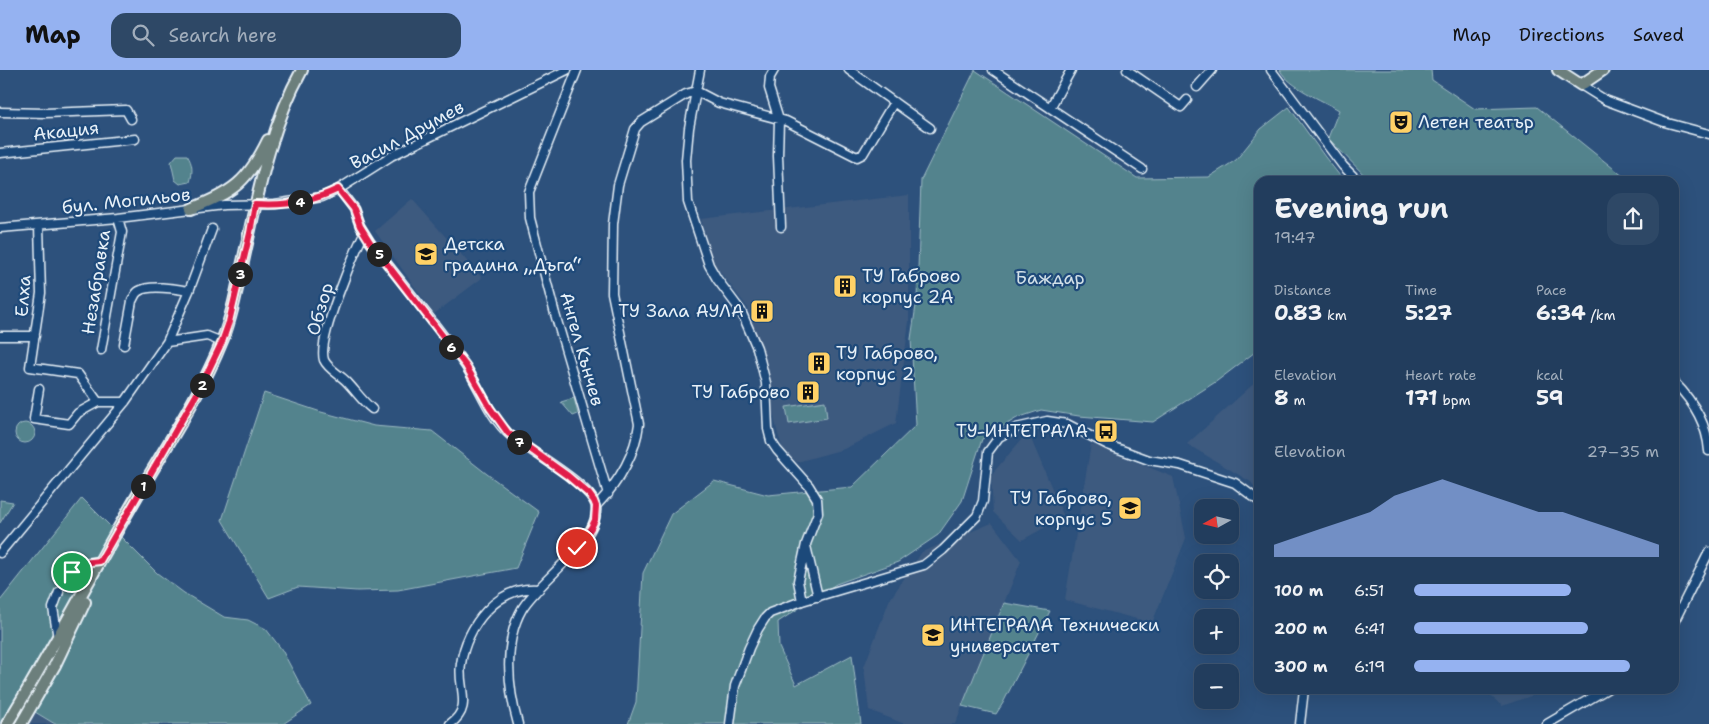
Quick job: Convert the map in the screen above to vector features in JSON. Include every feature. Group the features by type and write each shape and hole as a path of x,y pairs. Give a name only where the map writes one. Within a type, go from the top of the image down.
{"main road":[{"path":"191,209 226,193 246,177 258,162 302,70"},
{"path":"1558,70 1581,85 1603,70"},
{"path":"7,724 199,390 222,342 229,322 250,233 259,184 283,108"},
{"path":"21,724 55,665 128,511"}],"street":[{"name":"Васил Друмев","path":"255,204 272,205 322,197 391,156 567,70"},
{"name":"Ангел Кънчев","path":"577,70 530,192 530,218 555,314 608,494"},
{"path":"700,70 686,160 688,202 708,265 741,312 757,348 766,383 768,429 771,441 776,450 809,486 817,499 818,513 806,544 798,581 802,601"},
{"path":"774,70 770,77 769,88 779,120 778,156 781,227"},
{"path":"848,70 930,128"},
{"path":"993,70 1142,169"},
{"path":"1050,108 1072,70"},
{"path":"1127,70 1181,107 1188,100"},
{"path":"1197,87 1212,70"},
{"path":"1271,70 1343,166 1353,176"},
{"path":"1581,85 1604,100 1664,122 1709,134"},
{"path":"596,506 620,478 629,459 639,424 612,293 613,224 618,185 635,129 641,122 686,94 696,91 719,103 786,121 857,157 863,154 894,102"},
{"name":"Акация","path":"0,112 45,113 126,110 130,119"},
{"name":"Акация","path":"0,153 135,139"},
{"path":"338,189 354,209 370,242 466,366 490,408 508,433 568,476 589,494 596,506 595,520 585,538 521,611 511,646 510,661 511,690 518,724"},
{"name":"бул. Могильов","path":"0,228 39,226 191,209 255,204"},
{"name":"Незабравка","path":"100,350 122,232 118,218"},
{"name":"Елха","path":"39,226 41,293 30,367 78,374 98,402"},
{"path":"0,553 125,402 167,342 189,291 212,229"},
{"name":"Обзор","path":"364,233 339,291 327,334 324,357 328,366 345,380 372,409"},
{"path":"124,345 132,301 140,290 171,288 189,291"},
{"path":"0,336 35,336"},
{"path":"167,342 207,336 222,342"},
{"path":"1679,387 1700,415 1708,439 1709,450"},
{"path":"39,389 34,419 69,424 78,413 98,402 125,402"},
{"path":"730,724 735,686 749,648 761,624 770,613 802,601 924,565 967,527 980,511 988,452 994,442 1003,434 1016,428 1051,420 1067,424 1083,430 1108,445 1150,460 1180,465 1236,483 1254,497"},
{"path":"806,544 818,597"},
{"path":"1679,612 1709,552"},
{"path":"68,577 83,563 100,561"},
{"path":"450,724 459,717 463,707 460,679 462,660 479,619 489,608 511,594 527,588 539,589"},
{"path":"58,638 54,608 59,592"},
{"path":"1300,724 1303,694"},
{"path":"1547,724 1598,694"}],"shaded area":[{"path":"909,195 909,321 896,423 844,449 797,462 783,450 748,308 712,261 701,219"},
{"name":"Детска градина „Дъга“","path":"412,199 482,278 434,314 375,231"},
{"path":"1254,384 1254,486 1251,482 1187,444"},
{"path":"1028,432 1064,517 1022,540 993,512 991,475"},
{"name":"ТУ Габрово, корпус 5","path":"1091,444 1173,477 1186,538 1152,623 1065,600"},
{"name":"ИНТЕГРАЛА Технически университет","path":"992,523 1021,561 955,724 905,724 869,710 864,667 889,601 922,552"},
{"path":"1489,694 1537,694 1502,706"},
{"path":"34,712 55,724 28,724"}],"green space":[{"name":"Баждар","path":"975,70 1137,178 1209,177 1236,160 1261,129 1289,107 1340,176 1254,176 1254,353 1217,381 1153,422 1079,416 1041,410 1017,418 982,439 962,501 938,535 898,562 836,584 778,622 779,647 796,685 852,655 861,724 628,724 636,702 643,573 671,514 714,481 768,495 852,487 916,425 911,339 917,299 921,180"},
{"path":"1280,70 1431,70 1432,80 1475,109 1537,107 1623,176 1365,176 1328,138 1339,110 1306,93 1284,76"},
{"path":"177,155 187,155 189,158 192,168 190,182 180,184 175,180 171,162"},
{"path":"264,393 321,412 374,426 432,431 539,512 516,568 398,590 357,591 298,587 269,598 222,520"},
{"path":"574,398 578,414 573,416 561,402"},
{"path":"825,401 827,418 789,424 786,407"},
{"path":"25,423 32,426 35,433 32,440 25,443 18,440 15,433 18,426"},
{"path":"82,498 157,573 184,593 224,617 248,620 266,629 282,650 311,705 283,724 55,724 35,712 28,724 0,724 0,601"},
{"path":"0,500 13,502 0,523"},
{"path":"1004,603 1050,611 996,714 962,706"}],"tunnel":[{"path":"59,592 68,577"}],"place":[{"name":"Летен театър","path":"1401,122"},
{"name":"Детска градина „Дъга“","path":"426,254"},
{"name":"ТУ Габрово корпус 2А","path":"845,286"},
{"name":"ТУ Зала АУЛА","path":"762,311"},
{"name":"ТУ Габрово, корпус 2","path":"819,363"},
{"name":"ТУ Габрово","path":"808,392"},
{"name":"ТУ-ИНТЕГРАЛА","path":"1106,431"},
{"name":"ТУ Габрово, корпус 5","path":"1130,508"},
{"name":"ИНТЕГРАЛА Технически университет","path":"933,635"}],"route":[{"path":"72,572 83,563 100,561 199,390 222,342 229,322 255,204 272,205 300,202 322,197 338,189 354,209 360,226 370,242 466,366 502,426 528,449 568,476 589,494 594,501 596,506 595,520 577,548"}]}
